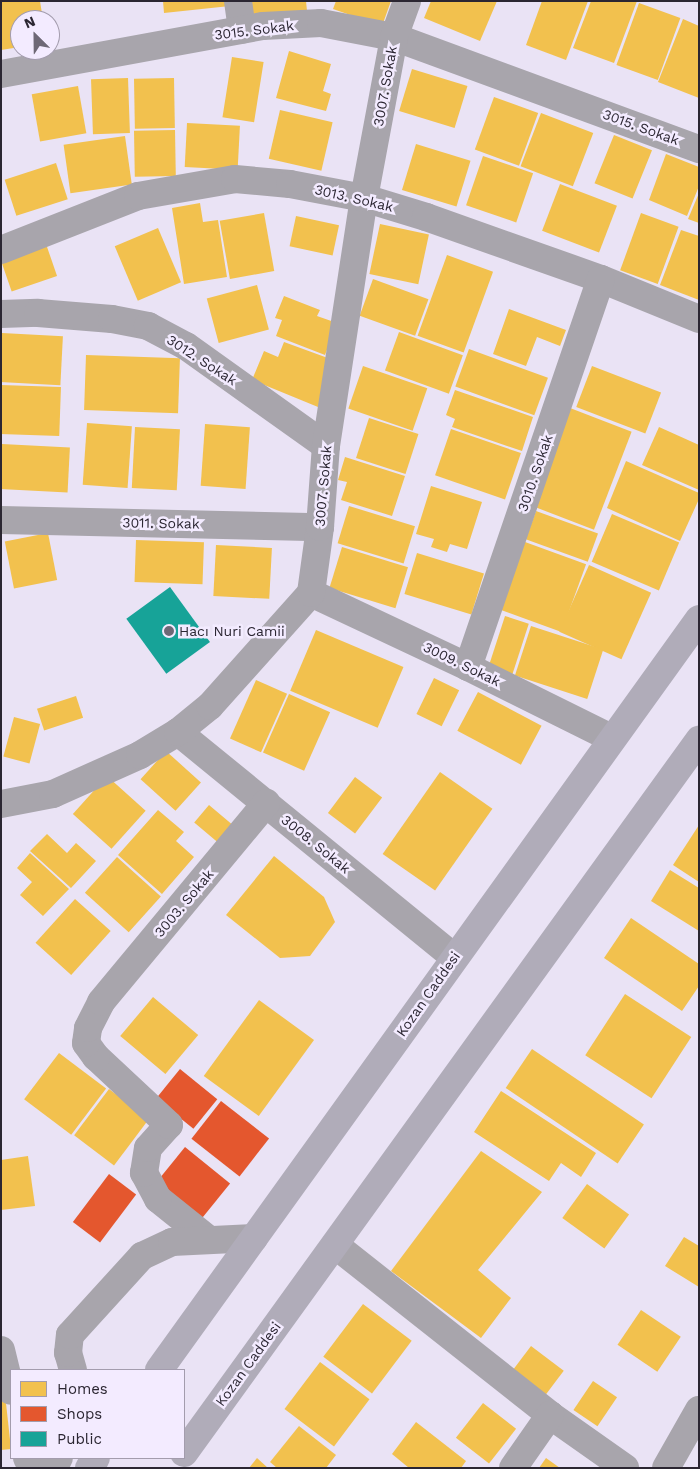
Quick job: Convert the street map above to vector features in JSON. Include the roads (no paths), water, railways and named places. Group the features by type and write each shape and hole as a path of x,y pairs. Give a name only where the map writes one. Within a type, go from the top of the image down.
{"highway":[{"name":"Kozan Caddesi","path":"160,1369 454,957 699,619"},
{"name":"Kozan Caddesi","path":"185,1452 699,740"}],"street":[{"path":"238,1 242,30"},
{"name":"3007. Sokak","path":"311,593 320,527 326,446 364,198 394,37 407,1"},
{"name":"3015. Sokak","path":"1,74 263,26 323,12 699,149"},
{"name":"3013. Sokak","path":"1,250 138,196 235,179 290,184 364,198 426,217 601,279 699,319"},
{"name":"3010. Sokak","path":"468,667 601,279"},
{"name":"3012. Sokak","path":"1,314 38,313 112,319 148,326 186,346 326,446"},
{"name":"3011. Sokak","path":"1,520 320,527"},
{"path":"1,804 53,794 123,763 178,732 210,706 311,593"},
{"name":"3009. Sokak","path":"311,593 612,738"},
{"name":"3008. Sokak","path":"178,732 454,957"},
{"name":"3003. Sokak","path":"208,1239 158,1199 144,1173 148,1148 169,1125 96,1057 86,1043 88,1028 101,1002 266,803"},
{"path":"73,1369 68,1353 70,1335 142,1256 172,1242 254,1238"},
{"path":"335,1244 550,1415 625,1468"},
{"path":"1,1350 10,1388"},
{"path":"666,1468 699,1410"},
{"path":"513,1468 550,1415"},
{"path":"32,1466 56,1459"}],"place":[{"name":"Hacı Nuri Camii","path":"169,631"}]}
